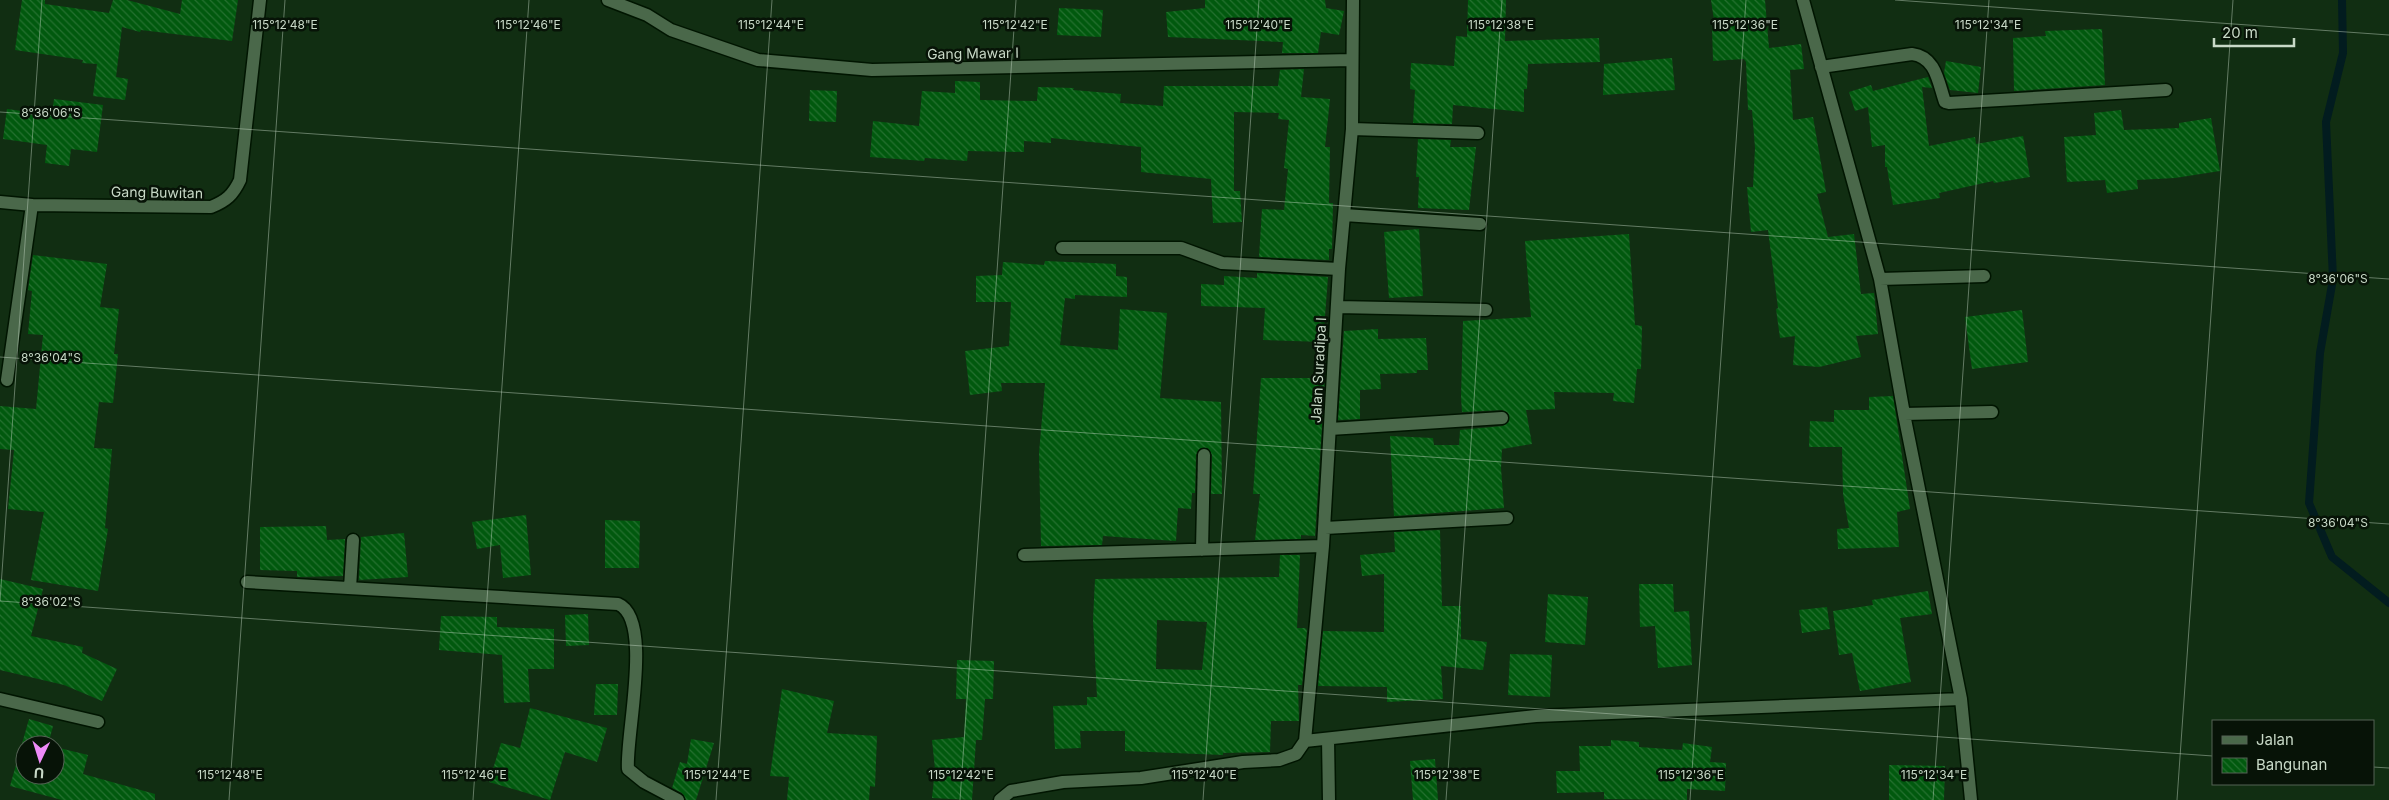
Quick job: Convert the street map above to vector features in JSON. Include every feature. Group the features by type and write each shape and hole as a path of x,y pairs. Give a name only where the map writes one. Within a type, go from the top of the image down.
{"street":[{"name":"Gang Buwitan","path":"0,202 32,205 211,207 225,202 234,192 240,180 260,0"},
{"name":"Gang Mawar I","path":"608,0 647,15 671,30 758,60 872,70 1352,60"},
{"name":"Jalan Suradipa I","path":"1305,741 1325,528 1339,269 1352,128 1353,0"},
{"path":"1803,0 1880,279 1904,414 1962,699 1971,800"},
{"path":"1821,67 1912,54 1920,55 1928,59 1945,102 1949,103 2166,90"},
{"path":"1352,128 1478,133"},
{"path":"7,380 32,205"},
{"path":"1344,215 1480,224"},
{"path":"1062,248 1181,248 1222,262 1339,269"},
{"path":"1880,279 1984,276"},
{"path":"1337,307 1486,310"},
{"path":"1904,414 1992,412"},
{"path":"1330,429 1502,418"},
{"path":"1202,550 1204,455"},
{"path":"1325,528 1507,518"},
{"path":"350,588 353,540"},
{"path":"1024,556 1323,546"},
{"path":"247,582 618,604 624,606 628,610 636,634 634,716 628,768 644,782 678,800"},
{"path":"1000,800 1011,791 1055,783 1141,778 1242,762 1279,760 1296,754 1305,741 1536,716 1962,699"},
{"path":"0,700 98,722"},
{"path":"1328,739 1329,800"}],"building":[{"path":"22,0 45,0 45,4 109,13 113,0 127,0 180,14 182,0 238,0 232,41 141,30 140,32 122,27 116,77 128,79 125,100 93,96 97,64 82,63 83,60 15,50"},
{"path":"1205,0 1325,0 1326,8 1344,11 1339,35 1321,32 1318,53 1282,53 1283,42 1168,37 1166,12 1205,8"},
{"path":"1468,0 1506,0 1505,41 1599,38 1600,62 1528,64 1527,89 1524,89 1524,112 1453,105 1452,124 1413,123 1415,90 1410,89 1411,63 1454,66 1456,36 1467,37"},
{"path":"1711,0 1765,0 1769,48 1801,44 1804,69 1790,70 1793,120 1813,117 1826,192 1817,194 1828,237 1854,234 1861,294 1874,293 1878,334 1856,336 1861,357 1819,367 1793,365 1795,336 1780,338 1768,230 1751,232 1747,187 1753,187 1755,148 1752,110 1748,110 1746,62 1744,59 1713,61 1712,27 1715,27"},
{"path":"1059,8 1103,10 1101,37 1057,35"},
{"path":"2102,29 2105,85 2014,91 2013,38 2046,36 2045,31"},
{"path":"1672,58 1675,90 1603,95 1604,64"},
{"path":"1946,61 1981,67 1978,93 1950,90 1944,73"},
{"path":"1304,69 1301,97 1330,99 1325,147 1330,147 1329,203 1333,203 1332,249 1329,249 1329,260 1259,257 1262,209 1284,210 1288,169 1284,168 1289,120 1278,119 1279,113 1234,112 1234,191 1240,191 1242,222 1213,223 1211,179 1141,172 1141,147 1051,138 1051,143 1024,141 1024,152 968,151 967,161 925,158 924,161 870,157 873,121 919,126 922,91 955,93 955,81 980,82 980,100 1037,101 1038,87 1074,88 1073,90 1121,94 1120,103 1163,106 1164,86 1278,86 1280,70"},
{"path":"1928,77 1932,88 1922,87 1929,146 1975,137 1976,144 2023,136 2030,177 1994,183 1993,181 1939,193 1940,198 1893,205 1887,167 1885,167 1885,145 1872,147 1868,107 1855,111 1849,92 1871,85 1873,91"},
{"path":"810,90 837,91 836,122 809,121"},
{"path":"54,99 103,105 97,152 71,149 69,166 45,163 47,145 3,139 7,109 52,115"},
{"path":"2121,110 2124,130 2179,128 2179,123 2211,118 2220,171 2175,178 2137,180 2138,189 2107,193 2105,180 2067,182 2064,137 2096,135 2094,113"},
{"path":"1418,139 1451,140 1450,147 1476,147 1469,210 1418,208 1419,177 1416,177"},
{"path":"1419,229 1423,296 1389,298 1384,232"},
{"path":"1629,234 1635,325 1642,326 1641,369 1637,369 1634,403 1613,401 1614,393 1554,392 1555,409 1526,410 1532,444 1502,449 1501,468 1504,508 1394,516 1390,436 1433,438 1434,445 1459,445 1460,430 1503,426 1509,421 1508,413 1502,410 1462,412 1463,321 1531,317 1525,241"},
{"path":"33,255 107,264 100,307 119,309 114,354 118,354 113,403 99,402 94,448 112,449 105,528 108,529 98,591 31,580 44,512 8,509 14,450 0,449 0,406 36,409 43,335 28,334 32,291 28,290"},
{"path":"1045,261 1116,264 1116,276 1127,277 1127,297 1075,295 1075,299 1065,298 1060,345 1118,350 1120,309 1167,313 1160,398 1221,402 1222,494 1211,494 1212,455 1208,448 1201,448 1196,455 1195,493 1192,493 1191,509 1178,508 1176,541 1103,536 1102,545 1041,546 1039,453 1045,383 1001,383 1002,391 970,395 965,351 1009,346 1011,302 976,302 976,276 1002,275 1003,262 1044,265"},
{"path":"1257,273 1328,277 1323,342 1263,340 1265,308 1201,306 1201,284 1224,285 1224,276 1257,278"},
{"path":"2022,310 2028,362 1972,369 1965,317"},
{"path":"1378,329 1378,339 1426,338 1428,370 1417,370 1417,373 1380,374 1381,389 1360,390 1360,419 1338,420 1344,331"},
{"path":"1261,378 1325,378 1315,536 1301,535 1301,539 1255,540 1260,494 1253,494"},
{"path":"1893,396 1910,509 1897,512 1899,547 1838,549 1837,529 1849,528 1843,494 1842,447 1809,447 1810,421 1834,422 1834,410 1869,410 1869,397"},
{"path":"526,515 531,575 503,578 500,545 477,549 472,522"},
{"path":"605,520 640,521 639,568 605,568"},
{"path":"326,526 327,540 345,539 343,576 297,577 297,571 260,570 260,527"},
{"path":"1440,530 1442,606 1461,606 1461,639 1487,642 1483,670 1441,666 1443,699 1387,702 1387,687 1318,686 1323,631 1384,632 1384,574 1362,576 1360,555 1395,552 1394,532"},
{"path":"404,533 408,577 359,580 361,537"},
{"path":"1280,555 1300,555 1297,628 1305,628 1307,630 1302,685 1298,685 1299,721 1271,721 1270,752 1223,753 1223,755 1125,751 1125,731 1080,731 1081,748 1055,749 1053,706 1087,705 1087,697 1097,697 1093,620 1095,579 1279,577","holes":["1157,620 1207,622 1202,670 1156,669"]},
{"path":"0,579 43,589 31,636 83,647 82,653 117,669 102,701 64,685 0,670"},
{"path":"1639,584 1673,584 1674,612 1689,611 1692,665 1658,668 1655,626 1640,627"},
{"path":"1928,591 1932,614 1900,618 1911,682 1860,691 1852,653 1839,655 1833,611 1873,605 1872,600"},
{"path":"1548,594 1588,597 1585,645 1545,642"},
{"path":"1827,607 1830,629 1802,633 1799,610"},
{"path":"588,614 589,645 566,646 565,615"},
{"path":"441,616 497,617 497,627 554,629 554,669 528,669 530,702 504,703 502,655 439,650"},
{"path":"1510,654 1552,655 1550,697 1508,695"},
{"path":"957,660 994,661 993,699 985,699 982,740 976,740 972,800 932,798 935,769 932,740 964,737 966,699 956,699"},
{"path":"596,684 618,684 617,715 594,715"},
{"path":"782,689 834,701 827,733 877,736 875,787 870,786 869,800 787,800 789,777 770,776"},
{"path":"530,708 607,728 597,762 565,752 550,800 489,782 501,743 520,748"},
{"path":"29,719 53,726 51,735 24,735"},
{"path":"691,739 714,743 696,800 686,800 682,793 672,788 680,762 687,764"},
{"path":"1611,740 1639,742 1639,747 1682,750 1683,743 1712,747 1710,762 1726,763 1725,791 1687,789 1687,800 1604,799 1604,792 1557,793 1556,771 1580,771 1579,746 1611,746"},
{"path":"65,749 88,755 83,774 155,794 155,800 62,800 10,786 15,768 15,785 65,785"},
{"path":"1435,759 1438,800 1413,800 1410,761"},
{"path":"1889,765 1945,766 1944,800 1889,800"}],"waterway":[{"path":"2342,0 2343,53 2326,122 2333,279 2320,353 2309,503 2332,557 2389,603"}]}
